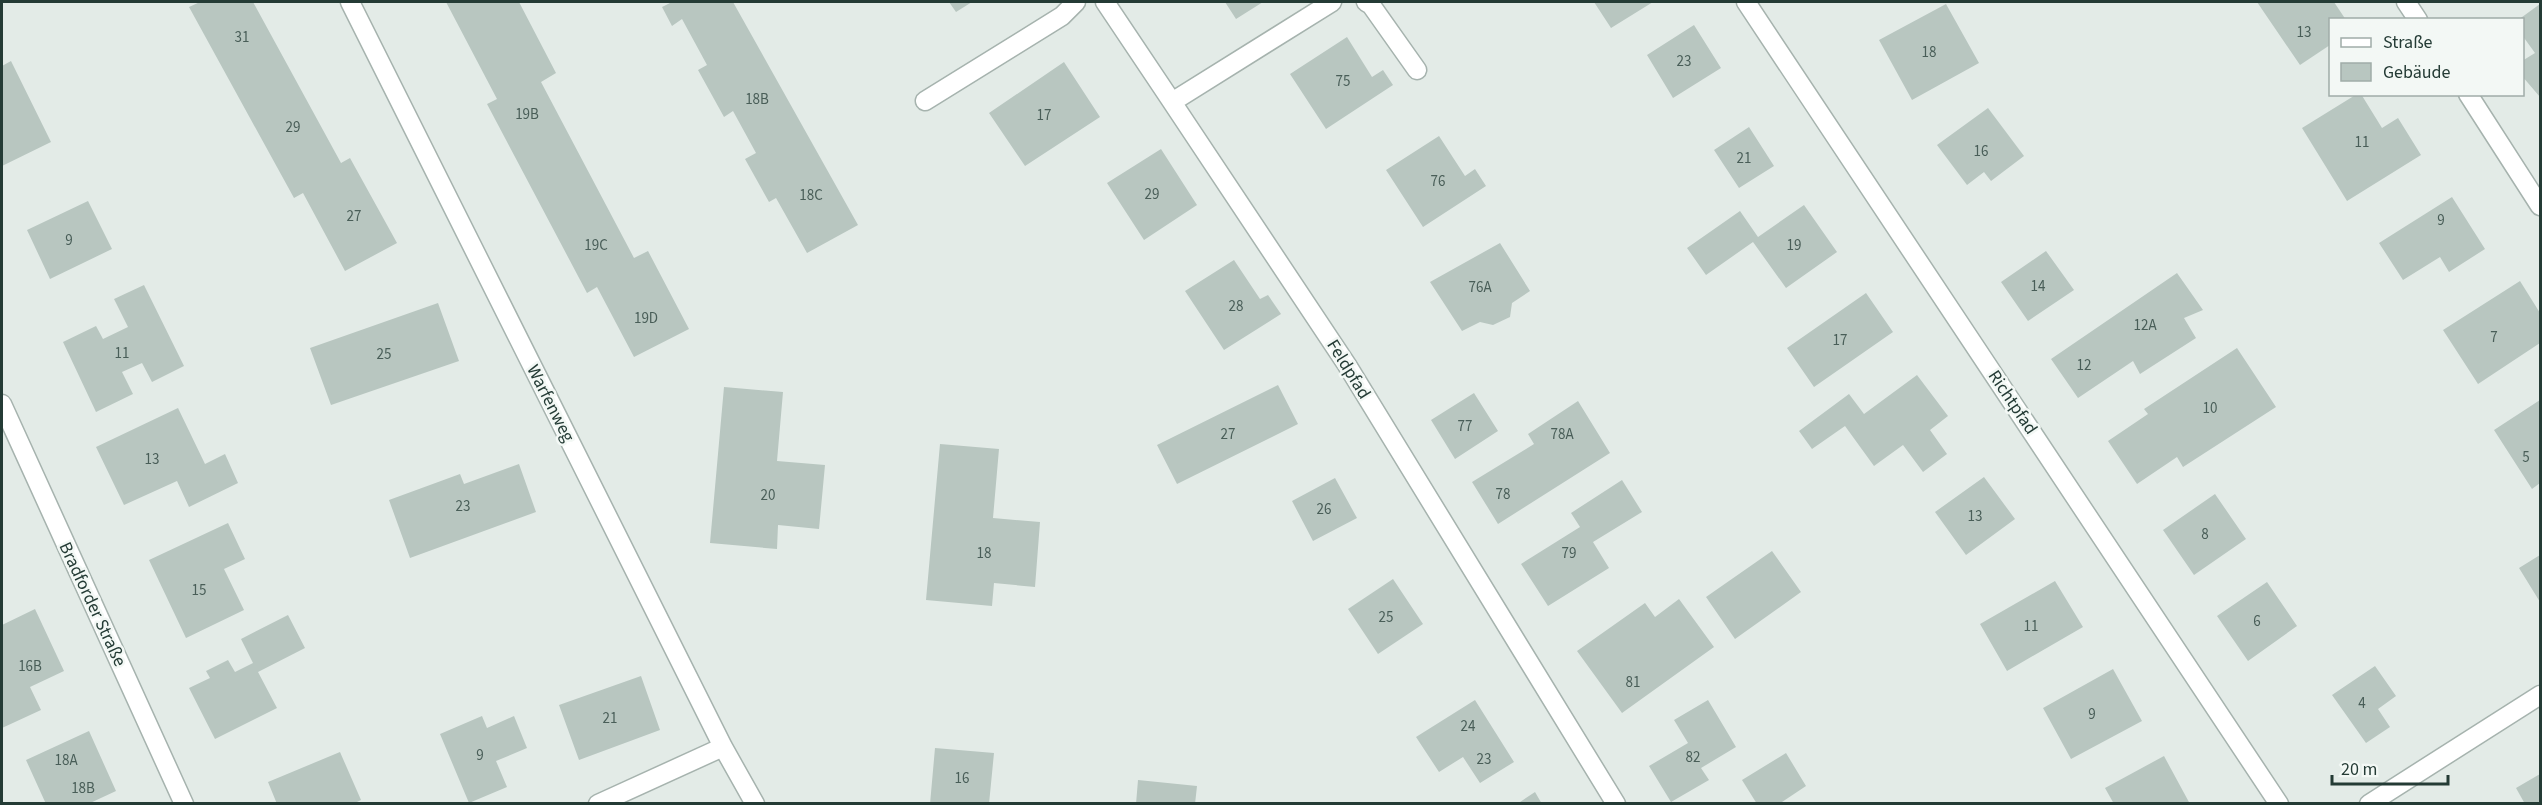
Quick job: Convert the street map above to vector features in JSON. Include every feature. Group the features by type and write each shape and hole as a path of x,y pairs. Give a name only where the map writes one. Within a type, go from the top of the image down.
{"street":[{"name":"Warfenweg","path":"350,2 723,747 754,804"},
{"path":"925,101 1062,16 1076,2"},
{"name":"Feldpfad","path":"1105,2 1347,365 1616,804"},
{"path":"1172,102 1332,2"},
{"path":"1366,2 1371,5 1417,70"},
{"name":"Richtpfad","path":"1746,2 2279,804"},
{"path":"2406,2 2417,18"},
{"path":"2469,96 2539,200"},
{"name":"Bradforder Straße","path":"2,404 184,804"},
{"path":"2369,804 2541,695"},
{"path":"598,804 723,747"}],"building":[{"path":"200,2 253,2 341,163 350,158 397,243 345,271 303,193 294,198 189,7"},
{"path":"446,2 519,2 556,73 541,82 634,258 648,251 689,329 634,357 597,287 587,293 487,104 497,99"},
{"path":"672,2 733,2 858,225 807,253 776,198 769,202 745,159 756,153 733,111 724,117 698,70 707,65 682,19 672,26 662,7"},
{"path":"949,2 972,2 956,12"},
{"path":"1225,2 1263,2 1236,19"},
{"path":"1594,2 1653,2 1611,28"},
{"path":"2257,2 2334,2 2345,18 2329,18 2329,46 2300,65"},
{"path":"1946,4 1979,63 1912,100 1879,40"},
{"path":"2540,4 2540,97 2524,78 2524,60 2535,53 2524,38 2524,18 2521,18"},
{"path":"1694,25 1721,68 1673,98 1647,55"},
{"path":"1347,37 1372,77 1383,70 1393,85 1326,129 1290,74"},
{"path":"11,61 51,142 2,166 2,66"},
{"path":"1064,62 1100,117 1025,166 989,113"},
{"path":"2354,96 2362,96 2382,128 2398,118 2421,155 2347,201 2302,128"},
{"path":"1988,108 2024,156 1991,181 1984,172 1967,185 1937,145"},
{"path":"1749,127 1774,166 1739,188 1714,150"},
{"path":"1439,136 1465,176 1475,169 1486,186 1423,227 1386,170"},
{"path":"1161,149 1197,205 1144,240 1107,183"},
{"path":"2452,197 2485,249 2449,272 2440,257 2403,280 2379,243"},
{"path":"88,201 112,249 50,279 27,230"},
{"path":"1804,205 1837,252 1786,288 1753,242 1706,275 1687,248 1740,211 1758,237"},
{"path":"1500,243 1530,291 1512,303 1510,317 1493,325 1480,322 1462,331 1430,282"},
{"path":"2046,251 2074,290 2028,321 2001,282"},
{"path":"1234,260 1260,299 1268,295 1281,314 1224,350 1185,291"},
{"path":"2177,273 2203,310 2184,318 2196,338 2140,374 2133,361 2078,398 2051,359"},
{"path":"2520,281 2540,313 2540,343 2478,384 2443,330"},
{"path":"144,285 184,366 152,382 142,363 122,372 133,394 96,412 63,342 96,326 103,339 128,327 114,299"},
{"path":"1866,293 1893,332 1814,387 1787,348"},
{"path":"438,303 459,361 331,405 310,348"},
{"path":"2237,348 2276,407 2183,467 2177,457 2137,484 2108,441 2148,414 2144,409"},
{"path":"1917,375 1948,416 1930,430 1947,454 1923,472 1903,445 1874,466 1845,426 1812,449 1799,431 1849,394 1864,414"},
{"path":"1278,385 1298,424 1177,484 1157,445"},
{"path":"724,387 783,392 777,461 825,465 819,529 778,525 777,549 710,543"},
{"path":"1474,393 1498,431 1455,459 1431,420"},
{"path":"2540,400 2540,483 2532,489 2494,430"},
{"path":"1578,401 1610,453 1498,524 1472,482 1534,444 1528,434"},
{"path":"178,408 205,464 225,454 238,483 189,507 177,481 124,505 96,447"},
{"path":"940,444 999,449 993,518 1040,522 1035,587 994,583 992,606 926,600"},
{"path":"519,464 536,512 410,558 389,500 460,474 464,484"},
{"path":"1984,477 2015,519 1966,555 1935,512"},
{"path":"1335,478 1357,518 1313,541 1292,501"},
{"path":"1622,480 1642,512 1593,542 1609,568 1548,606 1521,564 1580,527 1571,513"},
{"path":"2215,494 2246,539 2194,575 2163,530"},
{"path":"228,523 245,559 224,569 244,610 186,638 149,560"},
{"path":"1772,551 1801,592 1735,639 1706,597"},
{"path":"2540,555 2540,602 2519,568"},
{"path":"1393,579 1423,624 1378,654 1348,609"},
{"path":"2055,581 2083,627 2007,671 1980,624"},
{"path":"2267,582 2297,626 2248,661 2217,616"},
{"path":"1679,599 1714,647 1622,713 1577,651 1645,603 1655,617"},
{"path":"35,609 64,671 30,687 41,710 2,728 2,625"},
{"path":"288,615 305,648 258,672 277,708 215,739 189,688 210,678 206,671 228,660 235,672 253,663 241,639"},
{"path":"2375,666 2396,696 2378,709 2390,727 2366,743 2332,695"},
{"path":"2113,669 2142,721 2071,759 2043,708"},
{"path":"641,676 660,730 579,760 559,705"},
{"path":"1475,700 1514,762 1480,783 1463,757 1439,772 1416,737"},
{"path":"1708,700 1736,747 1701,768 1709,780 1671,802 1649,766 1688,743 1674,720"},
{"path":"482,716 487,728 514,716 527,748 496,761 507,787 469,803 440,734"},
{"path":"89,731 116,791 88,804 46,804 26,760"},
{"path":"935,748 994,753 989,804 930,804"},
{"path":"340,752 361,800 353,804 277,804 268,782"},
{"path":"1786,753 1806,786 1779,804 1757,804 1742,780"},
{"path":"2164,756 2190,804 2114,804 2105,788"},
{"path":"2540,774 2540,804 2525,804 2516,788"},
{"path":"1138,780 1197,786 1195,804 1136,804"},
{"path":"1535,792 1542,804 1517,804"}]}
